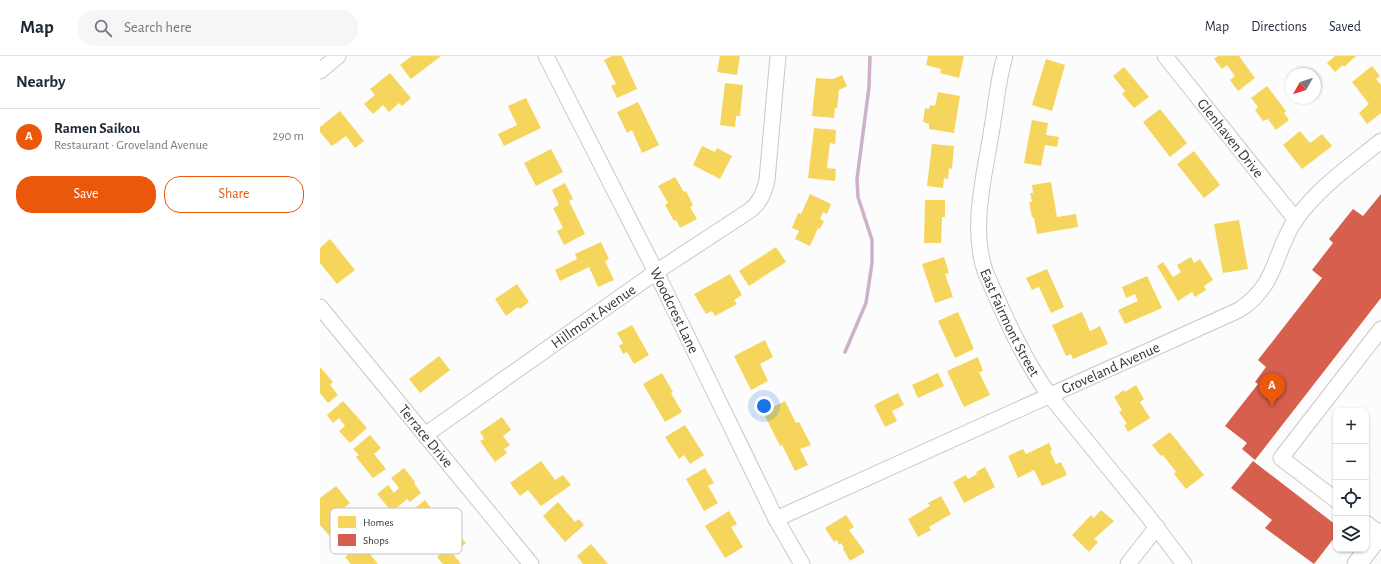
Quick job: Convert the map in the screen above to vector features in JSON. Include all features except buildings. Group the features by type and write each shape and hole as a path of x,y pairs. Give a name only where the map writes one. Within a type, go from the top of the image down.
{"main road":[{"path":"1357,564 1381,533"}],"street":[{"path":"320,70 338,56"},
{"name":"Woodcrest Lane","path":"546,56 656,272 776,519 802,564"},
{"name":"Hillmont Avenue","path":"425,436 656,272 749,211 760,200 767,180 778,56"},
{"name":"East Fairmont Street","path":"1005,56 980,204 978,240 984,266 1031,368 1050,396 1157,527 1184,564"},
{"name":"Glenhaven Drive","path":"1165,56 1296,220"},
{"name":"Groveland Avenue","path":"776,519 1243,308 1259,293 1269,278 1284,239 1309,202 1321,190 1381,141"},
{"name":"Terrace Drive","path":"320,307 531,564"},
{"path":"1333,498 1281,458 1381,329"},
{"path":"1369,524 1381,533"},
{"path":"1128,564 1157,527"}],"waterway":[{"path":"845,352 866,303 872,263 872,240 858,197 857,179 869,87 870,56"}],"place":[{"name":"Ramen Saikou","path":"1272,406"}]}
